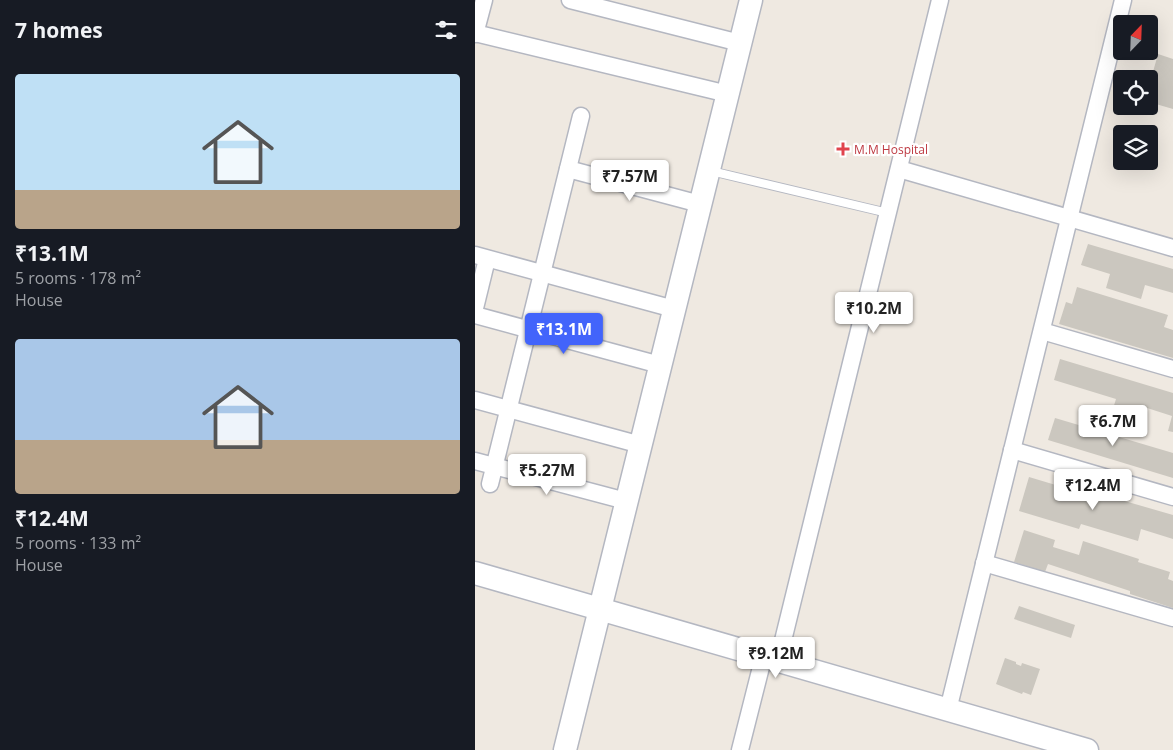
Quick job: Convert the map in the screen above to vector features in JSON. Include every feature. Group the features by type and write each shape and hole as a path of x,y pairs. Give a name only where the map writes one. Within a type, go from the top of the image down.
{"main road":[{"path":"565,750 751,0"},
{"path":"475,573 599,614 770,664 1049,750"},
{"path":"475,584 599,614"},
{"path":"770,664 948,710 1087,750"}],"street":[{"path":"483,0 475,34 728,94"},
{"path":"570,0 740,43"},
{"path":"740,750 770,664 888,214 940,0"},
{"path":"948,710 1123,0"},
{"path":"490,484 581,116"},
{"path":"568,169 700,204"},
{"path":"899,169 1173,248"},
{"path":"475,308 481,257 674,309"},
{"path":"475,315 661,365"},
{"path":"1041,331 1173,369"},
{"path":"475,400 641,445"},
{"path":"1012,450 1173,497"},
{"path":"475,461 626,501"},
{"path":"984,562 1173,618"}],"lane":[{"path":"709,171 888,214"}],"building":[{"path":"1158,54 1173,59 1173,109 1158,105 1158,70 1154,70 1156,60 1158,60"},
{"path":"1088,244 1173,269 1173,293 1145,285 1141,299 1106,288 1110,274 1081,265"},
{"path":"1077,287 1168,315 1164,327 1173,330 1173,358 1059,324 1066,302 1072,304"},
{"path":"1060,359 1173,393 1173,432 1168,431 1172,416 1144,407 1140,420 1112,412 1116,399 1054,380"},
{"path":"1055,418 1173,453 1173,478 1048,440"},
{"path":"1029,477 1089,495 1090,491 1173,515 1173,539 1141,529 1138,541 1081,524 1079,529 1019,511"},
{"path":"1024,530 1055,540 1053,547 1079,555 1083,541 1139,559 1138,562 1170,572 1168,579 1173,581 1173,608 1130,594 1130,591 1048,564 1045,572 1014,562"},
{"path":"1019,606 1075,625 1071,638 1014,619"},
{"path":"1005,658 1021,666 1022,663 1040,669 1031,695 1023,692 1022,694 996,684"}],"place":[{"name":"M.M Hospital","path":"843,149"}]}
